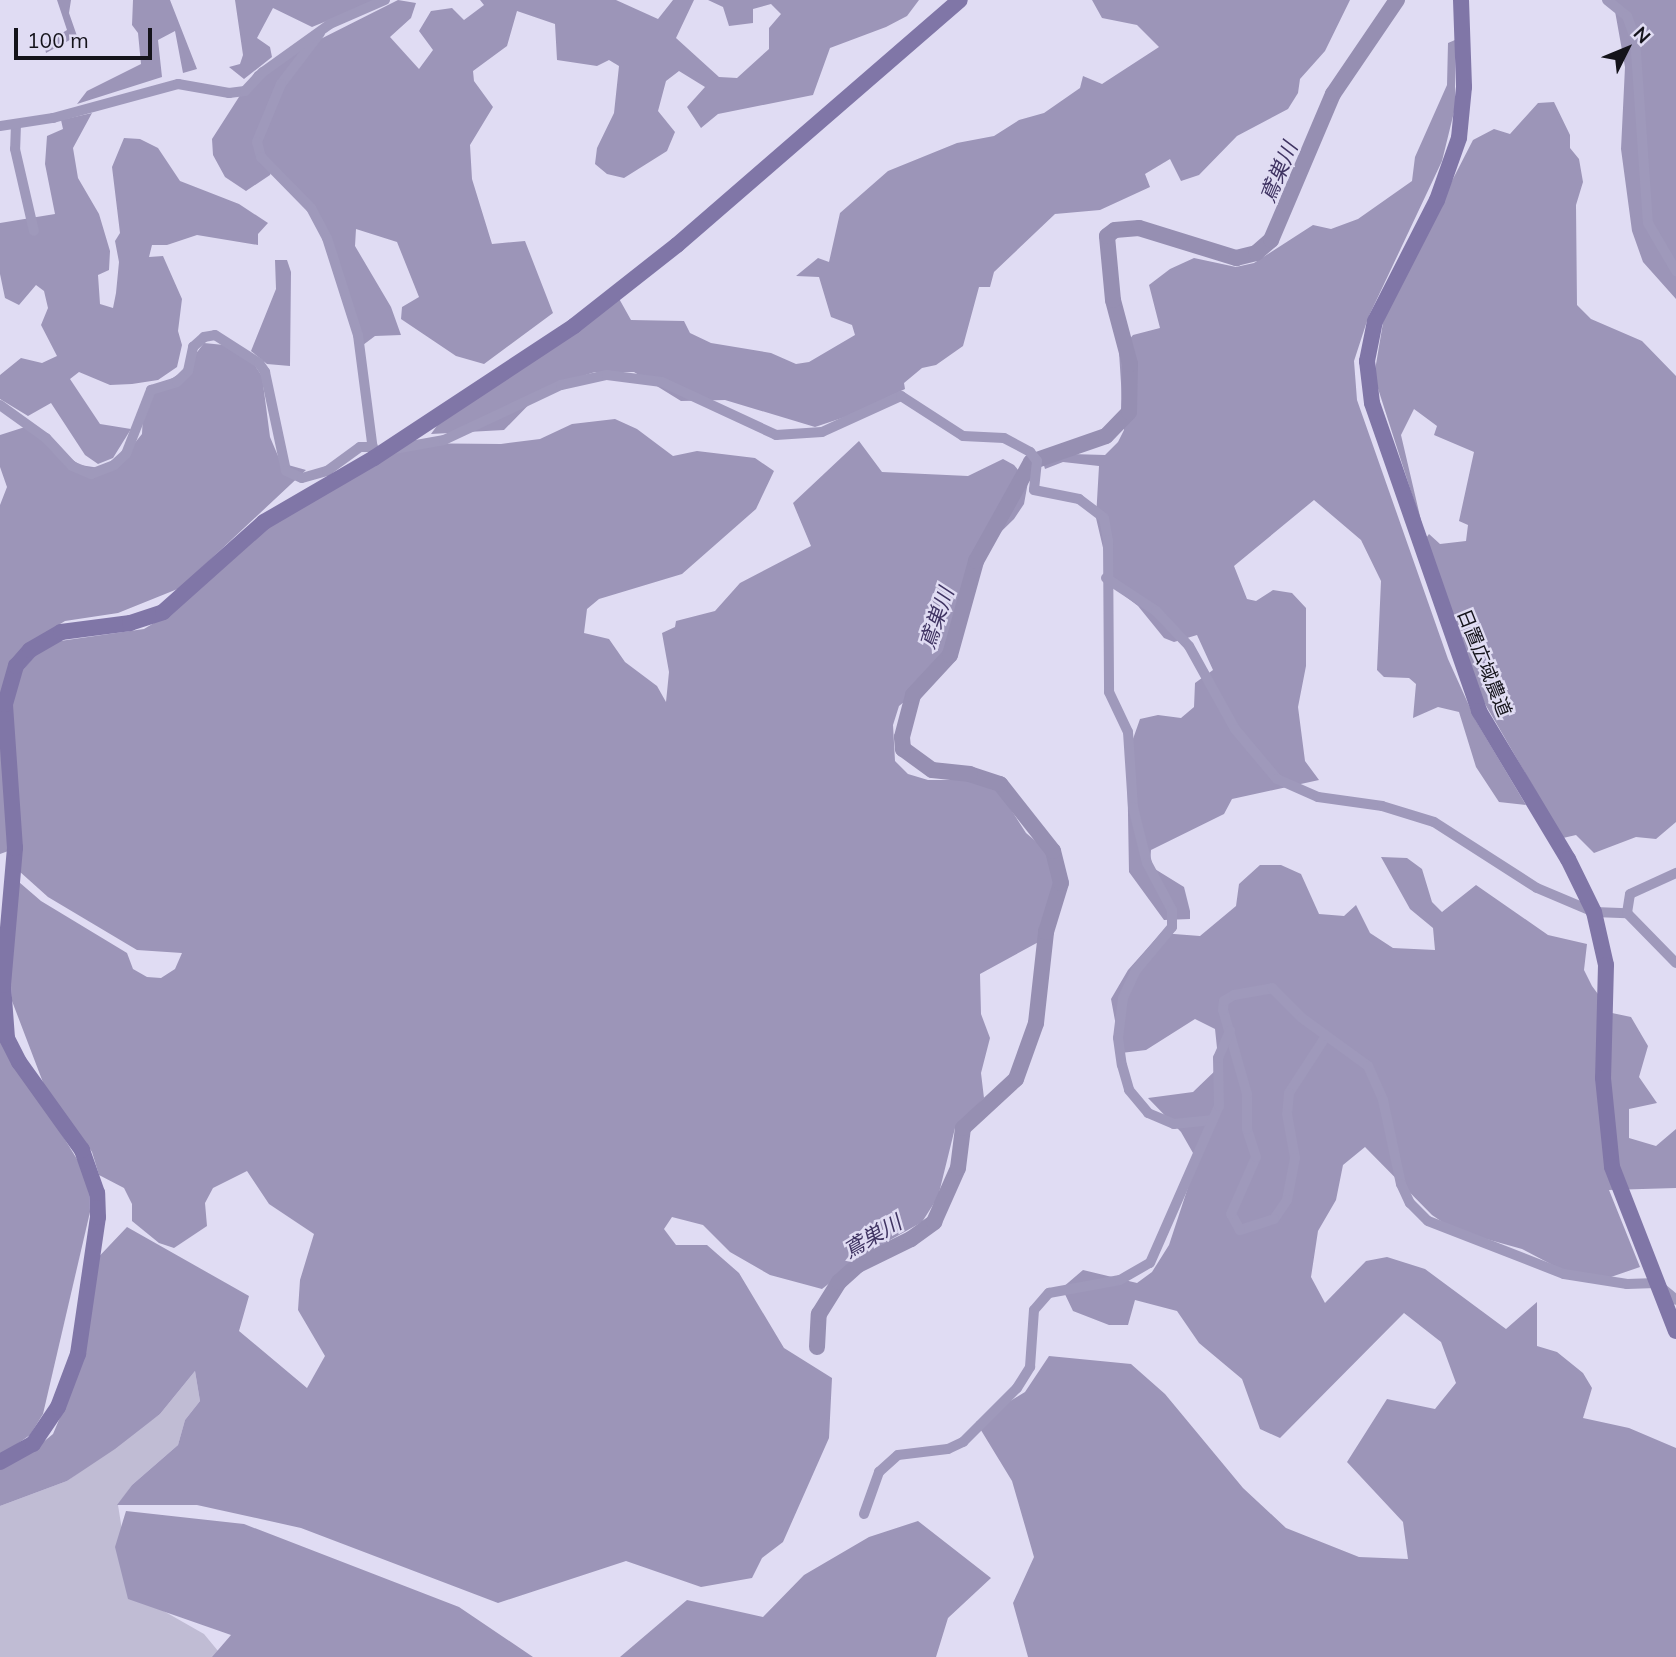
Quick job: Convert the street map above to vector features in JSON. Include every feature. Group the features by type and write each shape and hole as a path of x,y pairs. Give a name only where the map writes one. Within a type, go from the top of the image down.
{"street":[{"path":"0,126 178,84 245,91 263,72 320,33 385,0"},
{"path":"0,1462 33,1444 58,1407 78,1354 98,1217 97,1193 82,1150 19,1062 7,1038 3,985 15,848 5,704 16,666 43,642 61,632 130,623 163,612 264,523 622,290 960,0"},
{"name":"日置広域農道","path":"1461,0 1464,87 1459,138 1437,200 1375,321 1367,360 1372,404 1479,711 1568,859 1594,912 1606,965 1603,1078 1607,1139 1617,1184 1676,1331"},
{"path":"1607,0 1626,16 1635,38 1648,223 1676,271"},
{"path":"320,33 281,84 257,142 261,157 311,208 327,238 358,335 373,453"},
{"path":"16,124 15,149 34,231"},
{"path":"0,405 46,439 72,466 91,474 114,465 126,454 138,434 143,401 151,390 177,382 188,371 193,347 204,337 215,335 259,363 265,372 286,471 302,478 327,471 360,447 373,453 444,440 561,385 607,375 662,382 776,435 822,432 901,396 963,436 1004,438 1030,452 1037,461 1031,484 1034,490 1094,507 1108,528 1106,578 1109,692 1128,732 1133,807 1143,850 1155,884 1172,910 1172,927 1136,970 1124,998 1118,1038 1122,1065 1129,1090 1148,1114 1174,1124 1213,1121"},
{"path":"1106,578 1156,611 1189,646 1235,729 1277,779 1318,797 1382,806 1434,822 1474,844 1516,877 1594,912 1627,913 1676,962"},
{"path":"1627,913 1630,894 1676,873"},
{"path":"1326,1036 1289,1093 1287,1114 1295,1158 1287,1200 1274,1219 1240,1230 1231,1214 1256,1157 1247,1129 1247,1094 1224,1001 1252,990 1272,988 1326,1036 1353,1053 1376,1078 1401,1184 1410,1203 1428,1221 1564,1274 1627,1284 1656,1283 1676,1300"},
{"path":"864,1514 879,1472 898,1455 948,1449 963,1442 1017,1388 1030,1367 1034,1310 1049,1293 1120,1280 1150,1263 1219,1106 1220,1046 1230,1031"}],"shaded area":[{"path":"57,0 71,0 69,13 77,36 46,53 44,44 67,30"},
{"path":"133,0 170,0 197,69 183,73 175,31 158,40 162,77 77,104 87,91 141,64 138,33 132,25"},
{"path":"235,0 378,0 312,27 273,8 257,38 270,47 272,57 244,79 229,67 240,64 243,55"},
{"path":"398,0 416,3 411,18 390,37 419,69 433,50 419,31 431,11 452,8 464,20 484,5 480,0 616,0 658,19 673,0 694,0 676,38 719,77 737,78 769,49 769,28 781,14 771,4 753,9 753,23 729,26 723,7 708,0 919,0 907,16 830,48 813,95 718,114 701,128 687,107 705,87 679,71 666,81 658,111 675,132 667,151 624,178 607,174 595,164 597,148 614,113 619,66 609,60 597,66 557,60 555,24 517,11 507,46 473,71 474,81 493,107 470,145 472,179 492,244 525,241 553,313 484,364 456,356 401,319 402,307 419,297 397,242 356,229 355,246 391,307 401,335 375,336 363,345 328,237 274,165 270,175 246,191 225,177 213,155 212,139 255,72"},
{"path":"1092,0 1350,0 1325,51 1300,79 1298,93 1288,109 1237,136 1199,175 1181,181 1170,159 1145,174 1150,187 1100,210 1055,214 994,272 990,287 979,287 963,346 936,365 922,368 904,383 905,389 851,415 815,427 725,400 681,401 634,372 595,372 545,388 504,430 431,434 446,413 617,295 631,320 684,321 690,333 711,343 771,353 796,364 809,362 855,335 852,325 831,317 819,277 796,276 818,258 829,262 840,213 888,171 957,143 994,136 1019,120 1044,113 1080,88 1083,76 1102,84 1159,47 1137,25 1102,18"},
{"path":"1613,0 1676,0 1676,299 1643,262 1632,231 1621,149 1625,67"},
{"path":"1455,40 1455,108 1442,161 1368,318 1354,361 1357,400 1448,659 1476,721 1526,805 1499,802 1476,767 1459,712 1438,707 1413,718 1416,684 1409,678 1384,677 1377,670 1381,581 1361,540 1314,500 1234,566 1247,599 1256,601 1273,590 1292,593 1306,608 1306,666 1298,707 1305,761 1319,780 1232,799 1224,814 1151,850 1150,866 1184,887 1190,911 1190,919 1164,920 1129,872 1127,756 1140,719 1158,715 1181,718 1194,707 1195,683 1213,670 1197,635 1174,642 1164,638 1138,606 1112,586 1096,518 1099,466 1063,462 1045,469 1043,462 1071,454 1105,455 1118,442 1124,430 1119,352 1133,335 1160,328 1149,285 1170,269 1194,258 1236,267 1254,263 1313,225 1331,229 1358,219 1412,181 1415,157 1447,85 1448,43"},
{"path":"1554,102 1570,135 1570,148 1579,159 1583,182 1576,205 1577,305 1591,319 1642,341 1676,376 1676,822 1656,839 1636,837 1594,853 1576,835 1563,838 1481,697 1424,541 1429,534 1440,544 1466,541 1468,525 1459,521 1474,452 1434,435 1437,426 1414,409 1401,435 1423,529 1374,376 1385,311 1473,140 1494,129 1510,134 1538,103"},
{"path":"92,113 73,148 78,178 99,214 110,251 109,270 98,275 100,304 113,308 116,293 119,262 115,241 120,233 112,167 124,138 140,139 158,148 180,181 239,204 268,223 258,234 258,245 197,235 167,245 152,245 149,257 163,256 182,299 178,331 182,345 177,367 158,380 132,384 110,385 79,372 70,379 100,424 131,429 113,458 98,464 85,455 51,403 28,416 0,399 0,375 21,358 42,363 57,356 41,325 48,308 44,291 36,285 19,305 5,298 0,274 0,223 55,214 45,164 47,136 63,129 61,120"},
{"path":"275,260 287,260 291,272 290,366 267,364 251,351 276,289"},
{"path":"204,343 224,345 251,360 262,376 270,437 281,463 306,470 180,588 118,613 65,621 26,645 0,701 0,505 7,487 0,467 0,435 25,427 80,465 113,470 142,434 143,414 155,389 182,372"},
{"path":"615,419 637,429 673,456 697,451 755,458 774,471 756,509 682,574 599,599 587,609 584,633 609,639 625,662 657,686 666,702 669,672 662,633 675,627 676,621 715,611 740,583 811,546 793,503 859,441 882,472 968,476 1003,459 1014,465 1028,482 1024,504 1014,519 971,561 962,598 959,644 945,669 899,706 893,725 895,761 908,774 928,780 974,780 999,791 1026,833 1045,849 1054,879 1056,922 1044,939 980,974 981,1014 990,1038 981,1073 984,1098 955,1128 938,1197 922,1222 869,1252 822,1289 770,1275 730,1252 703,1225 672,1217 664,1229 676,1245 707,1245 739,1273 784,1348 832,1378 829,1438 783,1542 762,1558 752,1578 701,1587 626,1561 498,1603 301,1528 197,1505 117,1505 132,1485 178,1445 185,1420 200,1401 195,1371 160,1414 115,1449 67,1481 0,1506 0,1467 30,1453 53,1434 64,1408 90,1266 127,1227 249,1296 239,1331 307,1388 325,1356 298,1310 300,1280 314,1234 269,1204 247,1171 213,1188 205,1203 207,1226 174,1248 159,1243 132,1221 132,1204 124,1188 99,1175 92,1152 44,1085 12,1001 8,938 12,876 41,901 127,953 133,969 147,977 161,978 175,969 182,953 137,950 48,897 19,871 10,704 18,676 37,653 60,641 144,629 169,614 216,561 395,443 501,444 540,439 572,424"},
{"path":"0,716 11,850 0,854"},
{"path":"1381,857 1407,858 1422,869 1432,902 1442,912 1476,885 1548,935 1587,944 1584,970 1592,986 1612,1013 1631,1017 1648,1046 1639,1077 1657,1103 1629,1109 1629,1138 1656,1146 1676,1129 1676,1188 1609,1190 1640,1267 1608,1278 1581,1280 1522,1249 1454,1230 1432,1215 1365,1147 1343,1165 1336,1200 1318,1231 1311,1277 1325,1303 1366,1261 1387,1257 1425,1269 1506,1329 1537,1302 1537,1346 1557,1352 1583,1373 1592,1388 1583,1418 1629,1428 1676,1448 1676,1657 1028,1657 1013,1603 1034,1557 1012,1481 976,1422 1025,1392 1049,1356 1131,1364 1165,1394 1243,1488 1286,1528 1359,1557 1408,1559 1403,1522 1347,1462 1387,1399 1435,1409 1456,1383 1441,1342 1404,1313 1280,1438 1260,1429 1242,1379 1199,1343 1177,1311 1135,1300 1128,1325 1109,1325 1073,1311 1062,1288 1083,1270 1137,1283 1152,1272 1169,1245 1197,1160 1181,1132 1148,1098 1193,1092 1219,1067 1215,1029 1195,1019 1146,1050 1121,1053 1111,999 1128,970 1161,933 1200,936 1236,906 1239,884 1260,865 1281,865 1301,874 1319,914 1344,916 1356,905 1370,933 1393,948 1435,950 1433,928 1410,909"},
{"path":"0,1034 88,1177 90,1212 43,1414 30,1435 0,1456"},
{"path":"195,1371 200,1401 185,1420 178,1445 132,1485 118,1505 132,1593 204,1634 223,1657 0,1657 0,1506 67,1481 160,1414"},
{"path":"126,1511 244,1524 459,1607 533,1657 212,1657 231,1635 128,1599 115,1547"},
{"path":"918,1521 991,1578 948,1618 936,1657 620,1657 687,1600 763,1617 804,1575 869,1537"}],"waterway":[{"name":"鳶巣川","path":"817,1347 819,1314 839,1282 858,1265 911,1239 934,1222 958,1168 963,1128 1016,1079 1036,1023 1046,932 1061,883 1053,851 1000,784 970,774 932,770 903,749 902,737 913,695 950,655 976,561 1031,462 1106,436 1129,412 1130,364 1113,300 1107,236 1115,230 1139,228 1236,258 1256,253 1271,240 1333,94 1397,0"}]}
